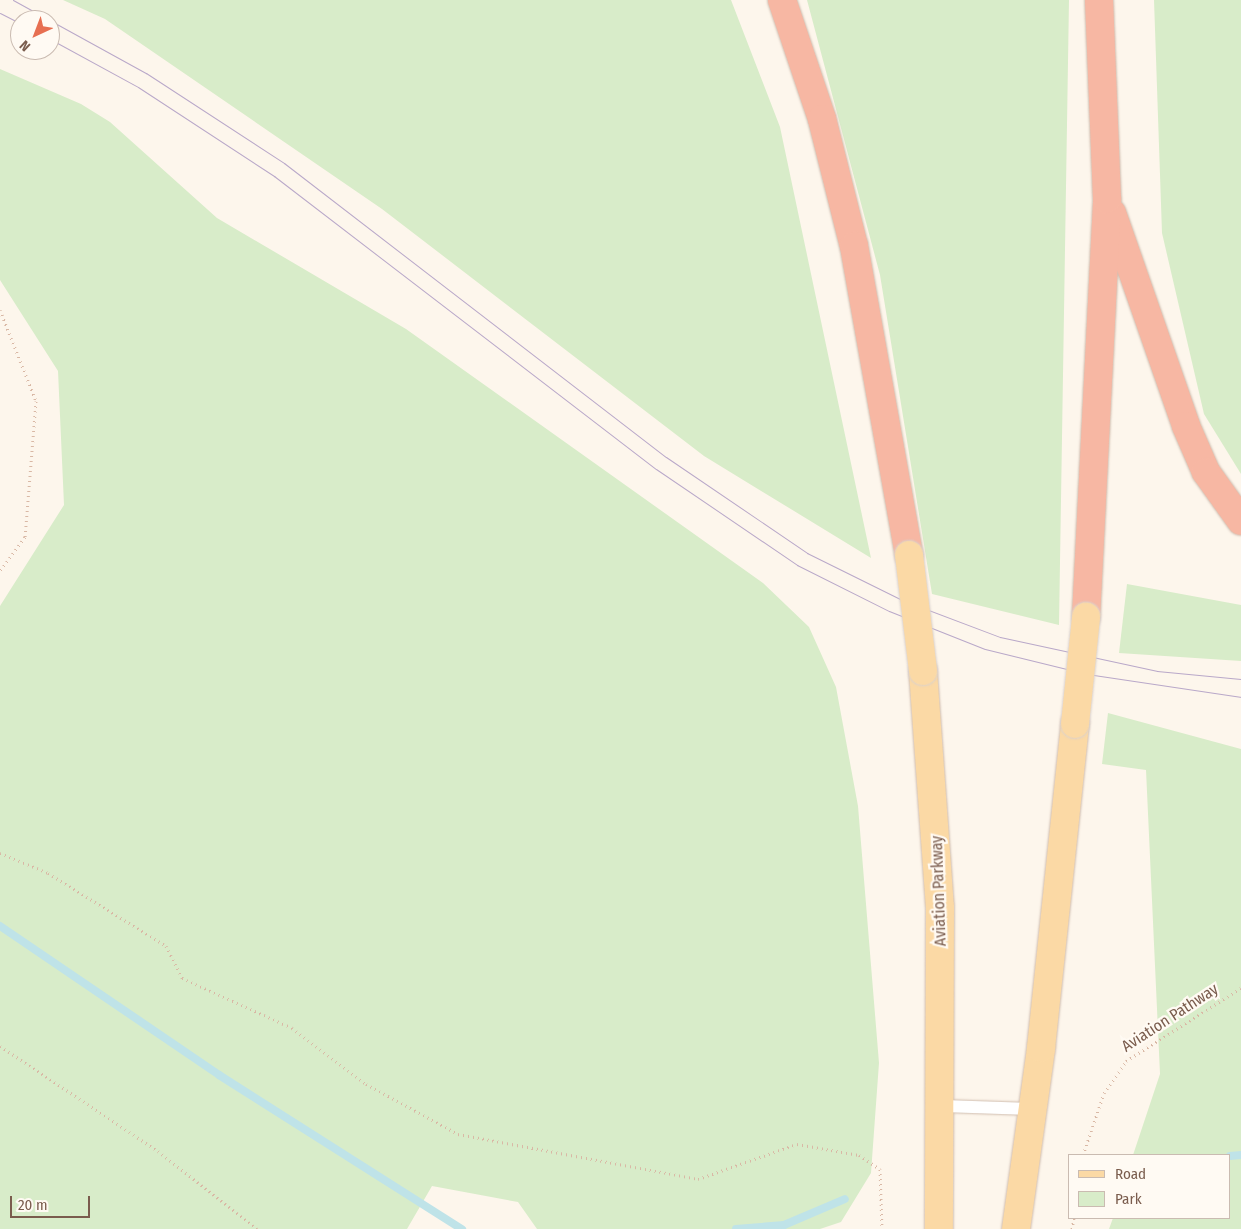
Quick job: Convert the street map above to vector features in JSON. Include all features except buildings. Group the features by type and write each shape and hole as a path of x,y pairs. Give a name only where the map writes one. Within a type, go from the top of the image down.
{"highway":[{"path":"782,0 822,119 854,246 909,555"},
{"path":"1086,617 1108,199 1100,0"},
{"path":"1108,199 1186,426 1206,472 1241,521"}],"main road":[{"name":"Aviation Parkway","path":"909,555 935,788 942,1106 939,1229"},
{"path":"1016,1229 1032,1109 1086,617"}],"lane":[{"path":"942,1106 1032,1109"}],"path":[{"path":"0,310 36,401 25,538 0,571"},
{"path":"0,854 48,873 166,946 182,978 292,1028 366,1084 458,1134 698,1178 797,1144 859,1155 880,1169 882,1229"},
{"name":"Aviation Pathway","path":"1083,1154 1104,1093 1126,1060 1241,988"},
{"path":"0,1046 158,1151 257,1229"}],"green space":[{"path":"63,0 731,0 780,127 871,558 704,456 382,209 105,19"},
{"path":"807,0 1069,0 1059,625 932,594 880,275"},
{"path":"1154,0 1241,0 1241,474 1204,414 1162,233"},
{"path":"0,69 81,104 110,122 217,218 406,329 763,583 809,627 836,687 858,806 879,1063 871,1173 841,1222 820,1229 537,1229 518,1202 432,1186 407,1229 0,1229 0,606 64,505 58,371 0,280"},
{"path":"1127,584 1241,605 1241,661 1119,653"},
{"path":"1108,713 1241,749 1241,1229 1109,1229 1113,1219 1231,1219 1231,1154 1133,1154 1160,1074 1146,770 1102,764"}],"waterway":[{"path":"0,926 219,1075 462,1229"},
{"path":"1231,1156 1241,1155"},
{"path":"736,1229 784,1225 845,1199"}],"tram line":[{"path":"13,0 146,73 284,163 666,457 807,553 902,600 1000,637 1157,671 1241,679"},
{"path":"0,13 10,18"},
{"path":"60,44 138,87 274,176 656,469 797,565 889,611 985,649 1087,674 1241,697"}]}
